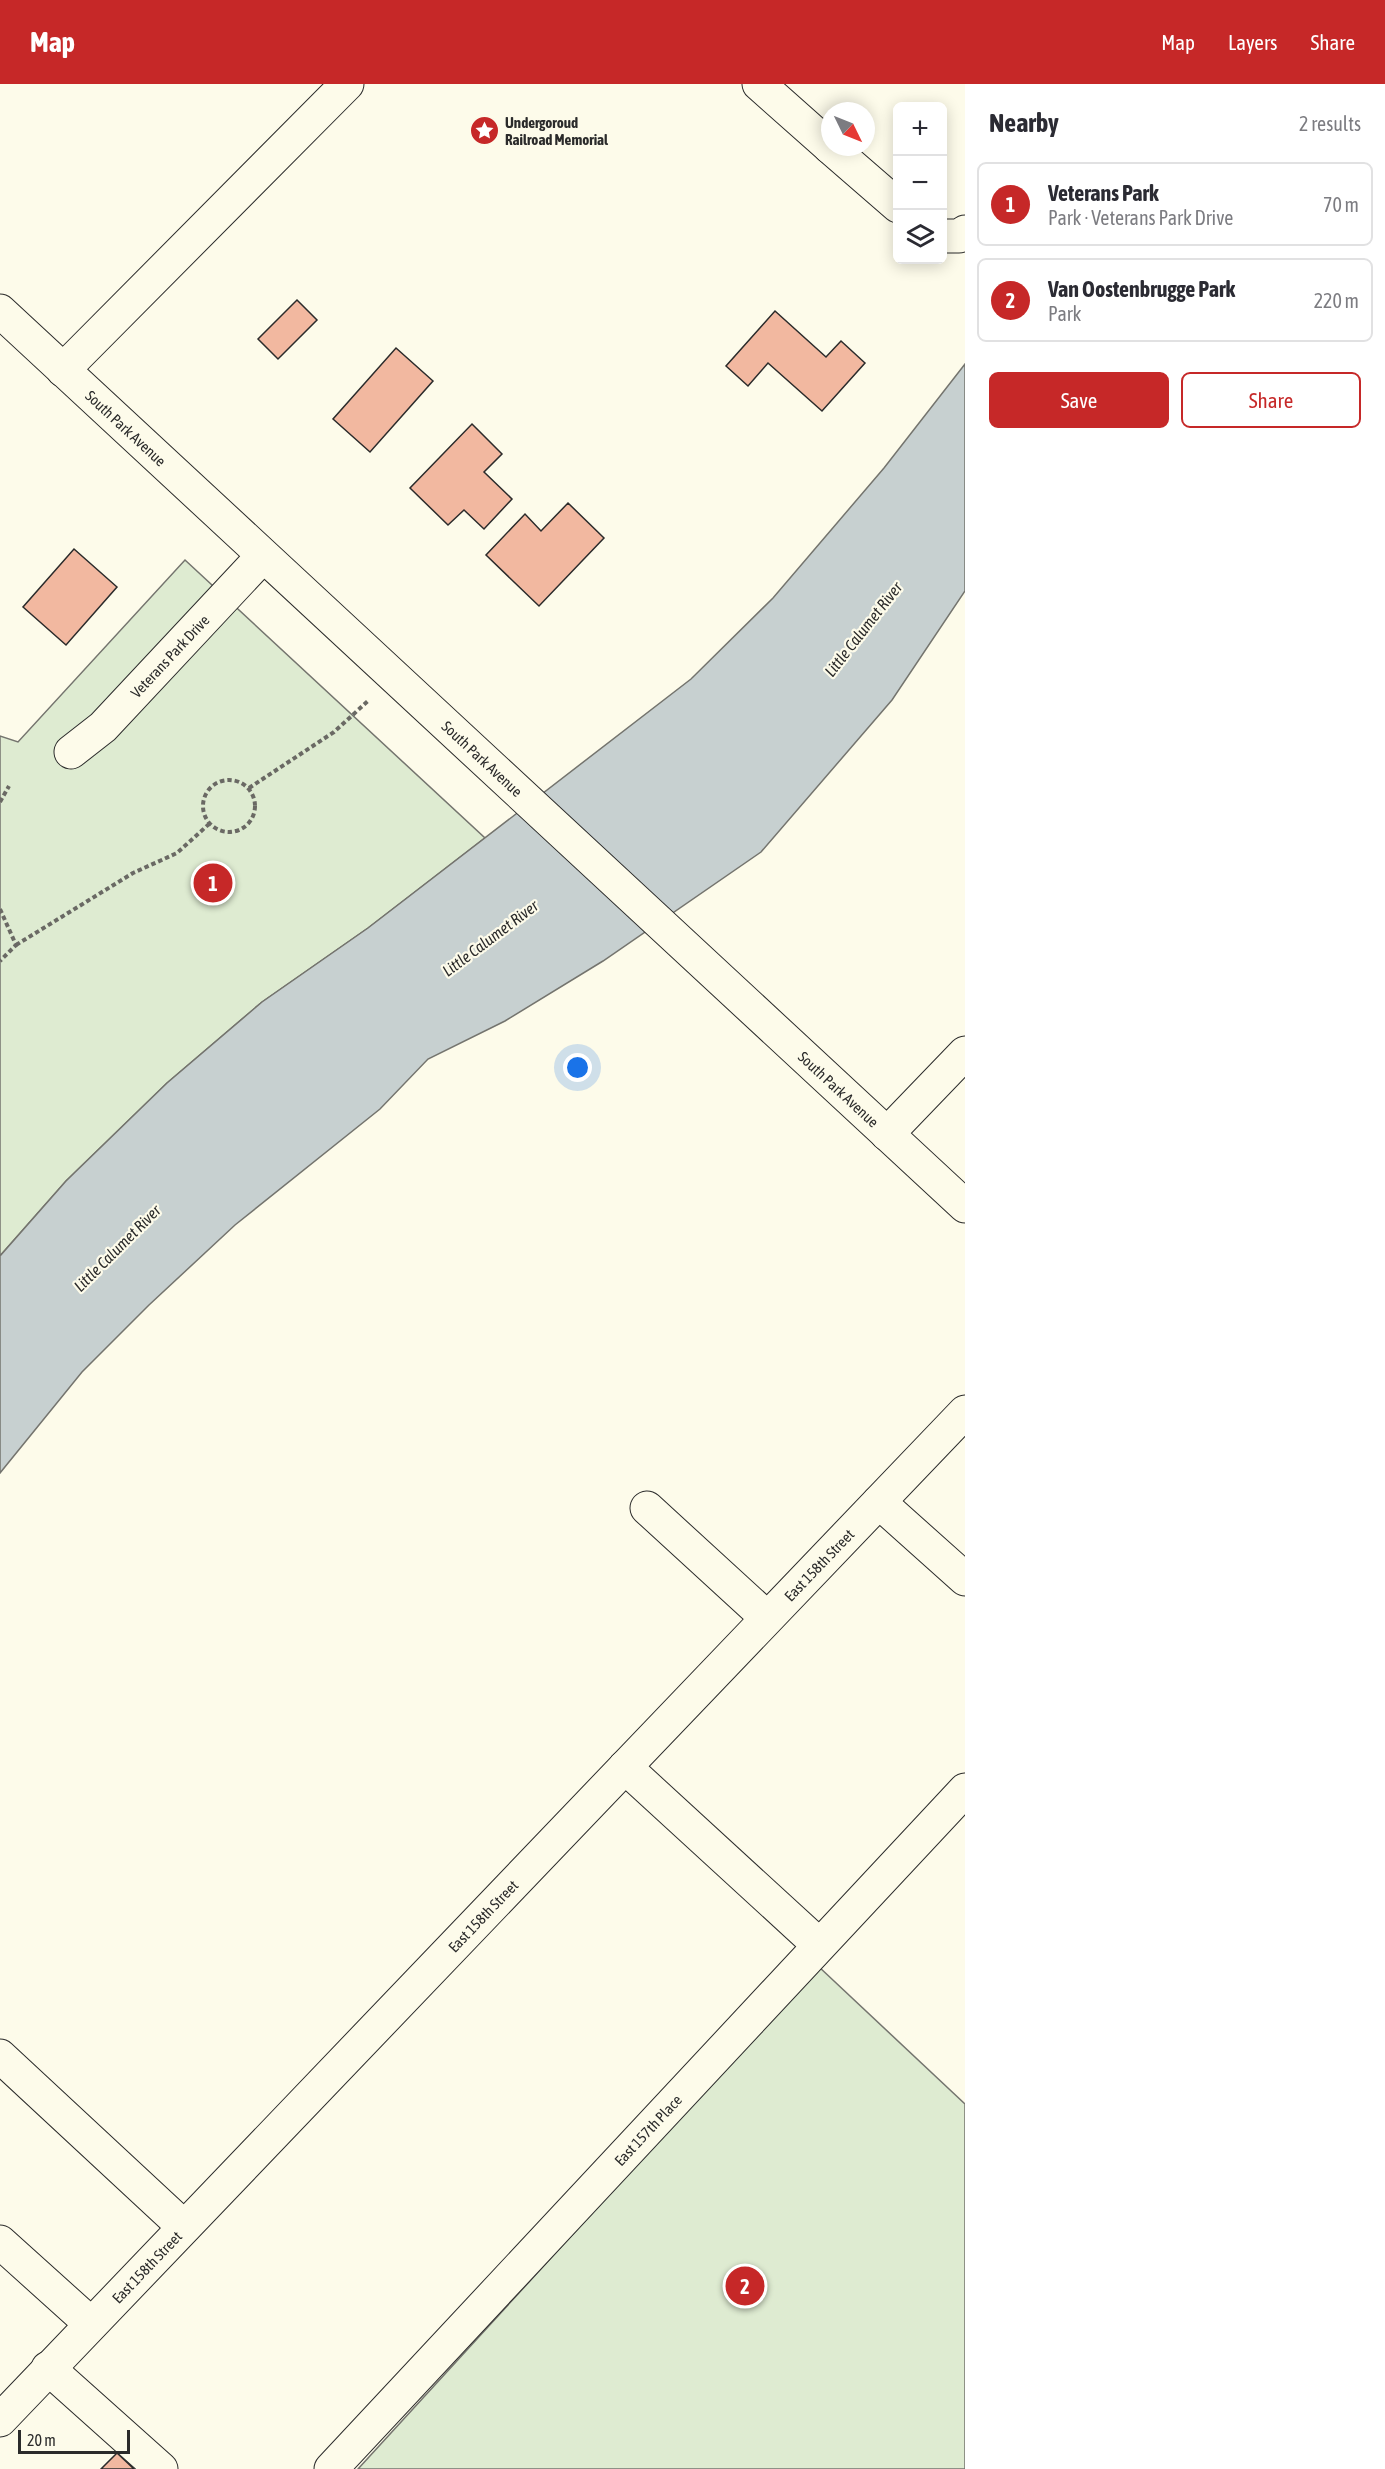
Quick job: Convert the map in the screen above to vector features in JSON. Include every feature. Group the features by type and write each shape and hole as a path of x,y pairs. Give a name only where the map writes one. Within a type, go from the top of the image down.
{"street":[{"path":"63,370 347,84"},
{"path":"759,84 821,139"},
{"path":"840,156 893,202"},
{"path":"947,236 959,236 965,232"},
{"name":"South Park Avenue","path":"0,311 965,1206"},
{"name":"Veterans Park Drive","path":"71,752 103,727 263,556"},
{"path":"887,1134 965,1053"},
{"name":"East 158th Street","path":"0,2420 766,1617 965,1412"},
{"path":"879,1502 965,1579"},
{"path":"647,1508 766,1617"},
{"path":"625,1767 819,1945"},
{"name":"East 157th Place","path":"331,2469 965,1791"},
{"path":"0,2056 184,2227"},
{"path":"0,2242 91,2324"},
{"path":"48,2368 161,2469"}],"path":[{"path":"249,788 346,722 392,675"},
{"path":"235,780 249,788 254,796 254,814 243,829 225,832 209,824 205,817 203,800 211,786 218,781 235,780"},
{"path":"0,802 9,786"},
{"path":"0,962 16,945 133,873 177,853 209,824"},
{"path":"0,909 16,945"}],"green space":[{"path":"185,560 485,838 368,928 262,1002 167,1083 66,1181 0,1256 0,736 18,742"},
{"path":"818,1966 965,2104 965,2469 358,2469"}],"water":[{"name":"Little Calumet River","path":"965,364 965,591 892,700 761,852 603,961 505,1021 428,1059 380,1109 235,1225 149,1305 82,1372 0,1473 0,1256 66,1181 167,1083 262,1002 368,928 691,679 773,598 884,468"}],"building":[{"path":"297,300 317,320 278,359 258,339"},
{"path":"775,311 826,357 841,341 865,363 822,411 768,363 748,386 726,366"},
{"path":"396,348 433,381 370,452 333,419"},
{"path":"472,424 502,454 484,472 512,499 484,529 464,510 448,525 410,488"},
{"path":"568,503 604,538 539,606 486,555 525,514 541,531"},
{"path":"74,549 117,587 66,645 23,607"},
{"path":"117,2453 134,2469 101,2469"}],"place":[{"name":"Undergoroud Railroad Memorial","path":"484,131"},
{"name":"Veterans Park","path":"213,883"},
{"name":"Van Oostenbrugge Park","path":"745,2286"}]}
